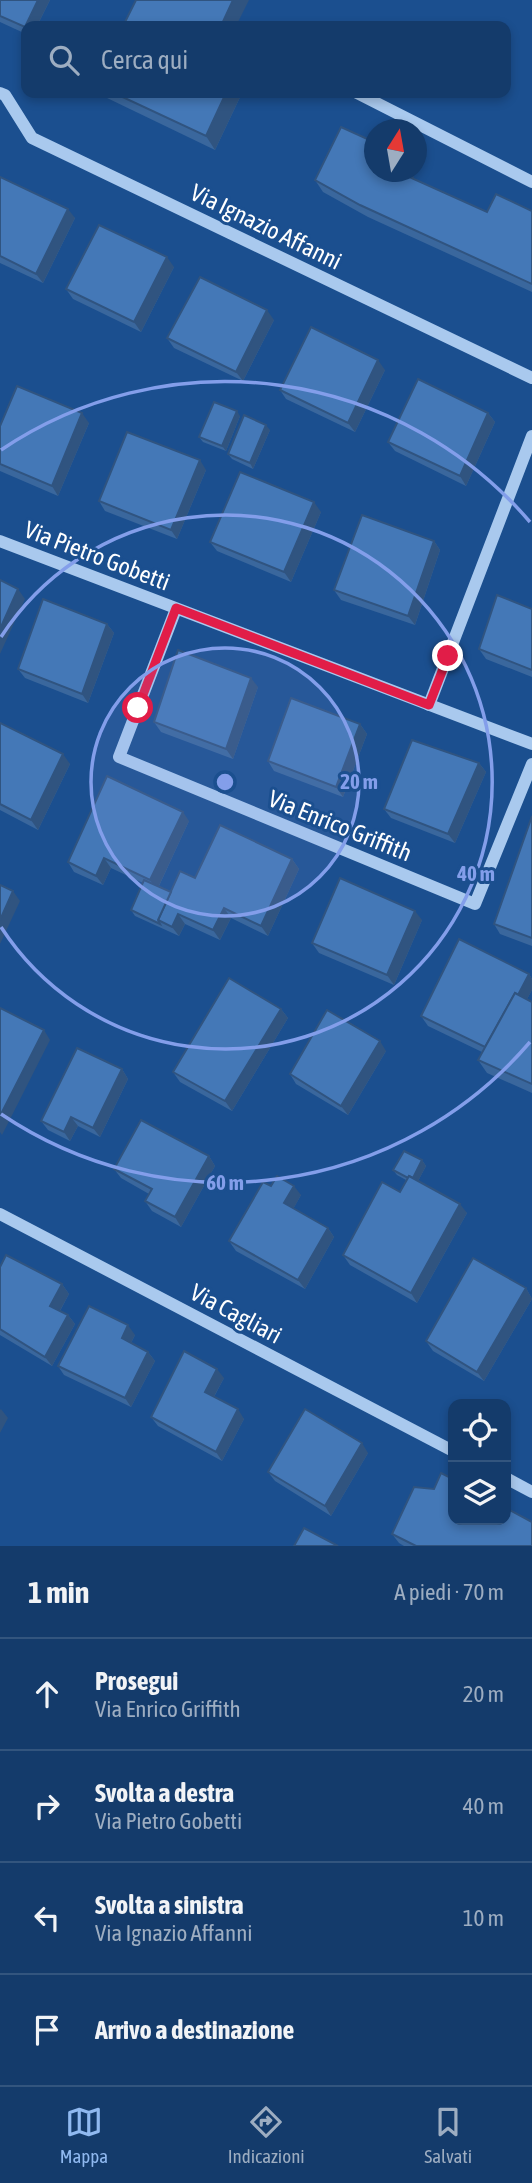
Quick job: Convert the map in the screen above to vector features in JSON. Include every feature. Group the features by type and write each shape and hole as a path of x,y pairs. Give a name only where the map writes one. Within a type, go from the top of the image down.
{"street":[{"name":"Via Ignazio Affanni","path":"0,93 5,95 32,138 532,378"},
{"path":"367,98 532,182"},
{"path":"429,705 532,436"},
{"name":"Via Pietro Gobetti","path":"0,541 532,744"},
{"name":"Via Enrico Griffith","path":"176,608 119,757 474,904 532,764"},
{"name":"Via Cagliari","path":"0,1214 448,1448"},
{"path":"511,1481 532,1492"}],"building":[{"path":"0,0 38,0 28,21 21,21 21,25 0,16"},
{"path":"136,0 233,0 223,21 126,21"},
{"path":"125,98 224,98 206,136"},
{"path":"341,127 364,137 364,182 421,182 487,212 496,194 532,211 532,284 360,205 315,180"},
{"path":"0,177 68,209 36,274 0,256"},
{"path":"99,225 167,257 134,322 66,289"},
{"path":"200,277 267,310 236,372 167,338"},
{"path":"311,327 378,360 348,423 280,390"},
{"path":"418,379 488,413 460,476 388,442"},
{"path":"17,386 82,413 52,486 0,464 0,426"},
{"path":"214,402 237,411 222,446 199,437"},
{"path":"244,415 266,425 250,463 228,454"},
{"path":"127,432 200,460 171,530 99,501"},
{"path":"240,472 314,502 284,572 210,542"},
{"path":"362,515 434,541 408,616 334,590"},
{"path":"0,580 18,589 0,629"},
{"path":"497,595 532,609 532,670 479,649"},
{"path":"43,599 107,624 82,694 18,669"},
{"path":"178,650 251,678 226,749 154,722"},
{"path":"291,698 360,724 336,787 268,761"},
{"path":"0,723 63,754 31,820 0,804"},
{"path":"412,740 479,763 448,834 384,809"},
{"path":"107,776 183,812 150,880 104,858 96,876 68,862"},
{"path":"532,816 532,938 494,924"},
{"path":"220,825 292,859 261,926 224,908 213,930 178,914 172,927 158,920 180,871 195,878"},
{"path":"340,878 415,911 387,975 312,943"},
{"path":"144,880 171,892 158,920 160,924 131,910"},
{"path":"0,885 13,891 0,920"},
{"path":"459,939 529,974 518,995 515,993 485,1047 421,1016"},
{"path":"229,978 281,1009 225,1101 173,1072"},
{"path":"515,993 532,1002 532,1084 478,1060"},
{"path":"0,1008 44,1030 0,1116"},
{"path":"327,1010 380,1041 341,1106 290,1074"},
{"path":"77,1048 122,1069 93,1128 71,1117 64,1132 41,1121"},
{"path":"141,1120 209,1156 175,1217 145,1201 152,1189 114,1169"},
{"path":"404,1151 422,1160 413,1178 393,1170"},
{"path":"277,1176 294,1186 284,1203 328,1228 298,1280 229,1241 263,1182 271,1186"},
{"path":"409,1176 460,1204 411,1293 343,1255 382,1182 400,1192"},
{"path":"6,1255 62,1284 50,1306 68,1315 45,1357 0,1329 0,1267"},
{"path":"473,1258 526,1288 477,1372 426,1341"},
{"path":"89,1306 128,1325 122,1338 148,1352 125,1398 58,1366"},
{"path":"184,1351 217,1369 205,1392 238,1409 216,1452 151,1417"},
{"path":"305,1409 362,1443 325,1506 268,1472"},
{"path":"441,1473 448,1476 448,1525 511,1525 511,1511 532,1522 532,1546 416,1546 392,1534 414,1487 434,1489"},
{"path":"304,1528 338,1546 294,1546"}],"route":[{"path":"138,708 176,608 429,705 448,656"}]}
